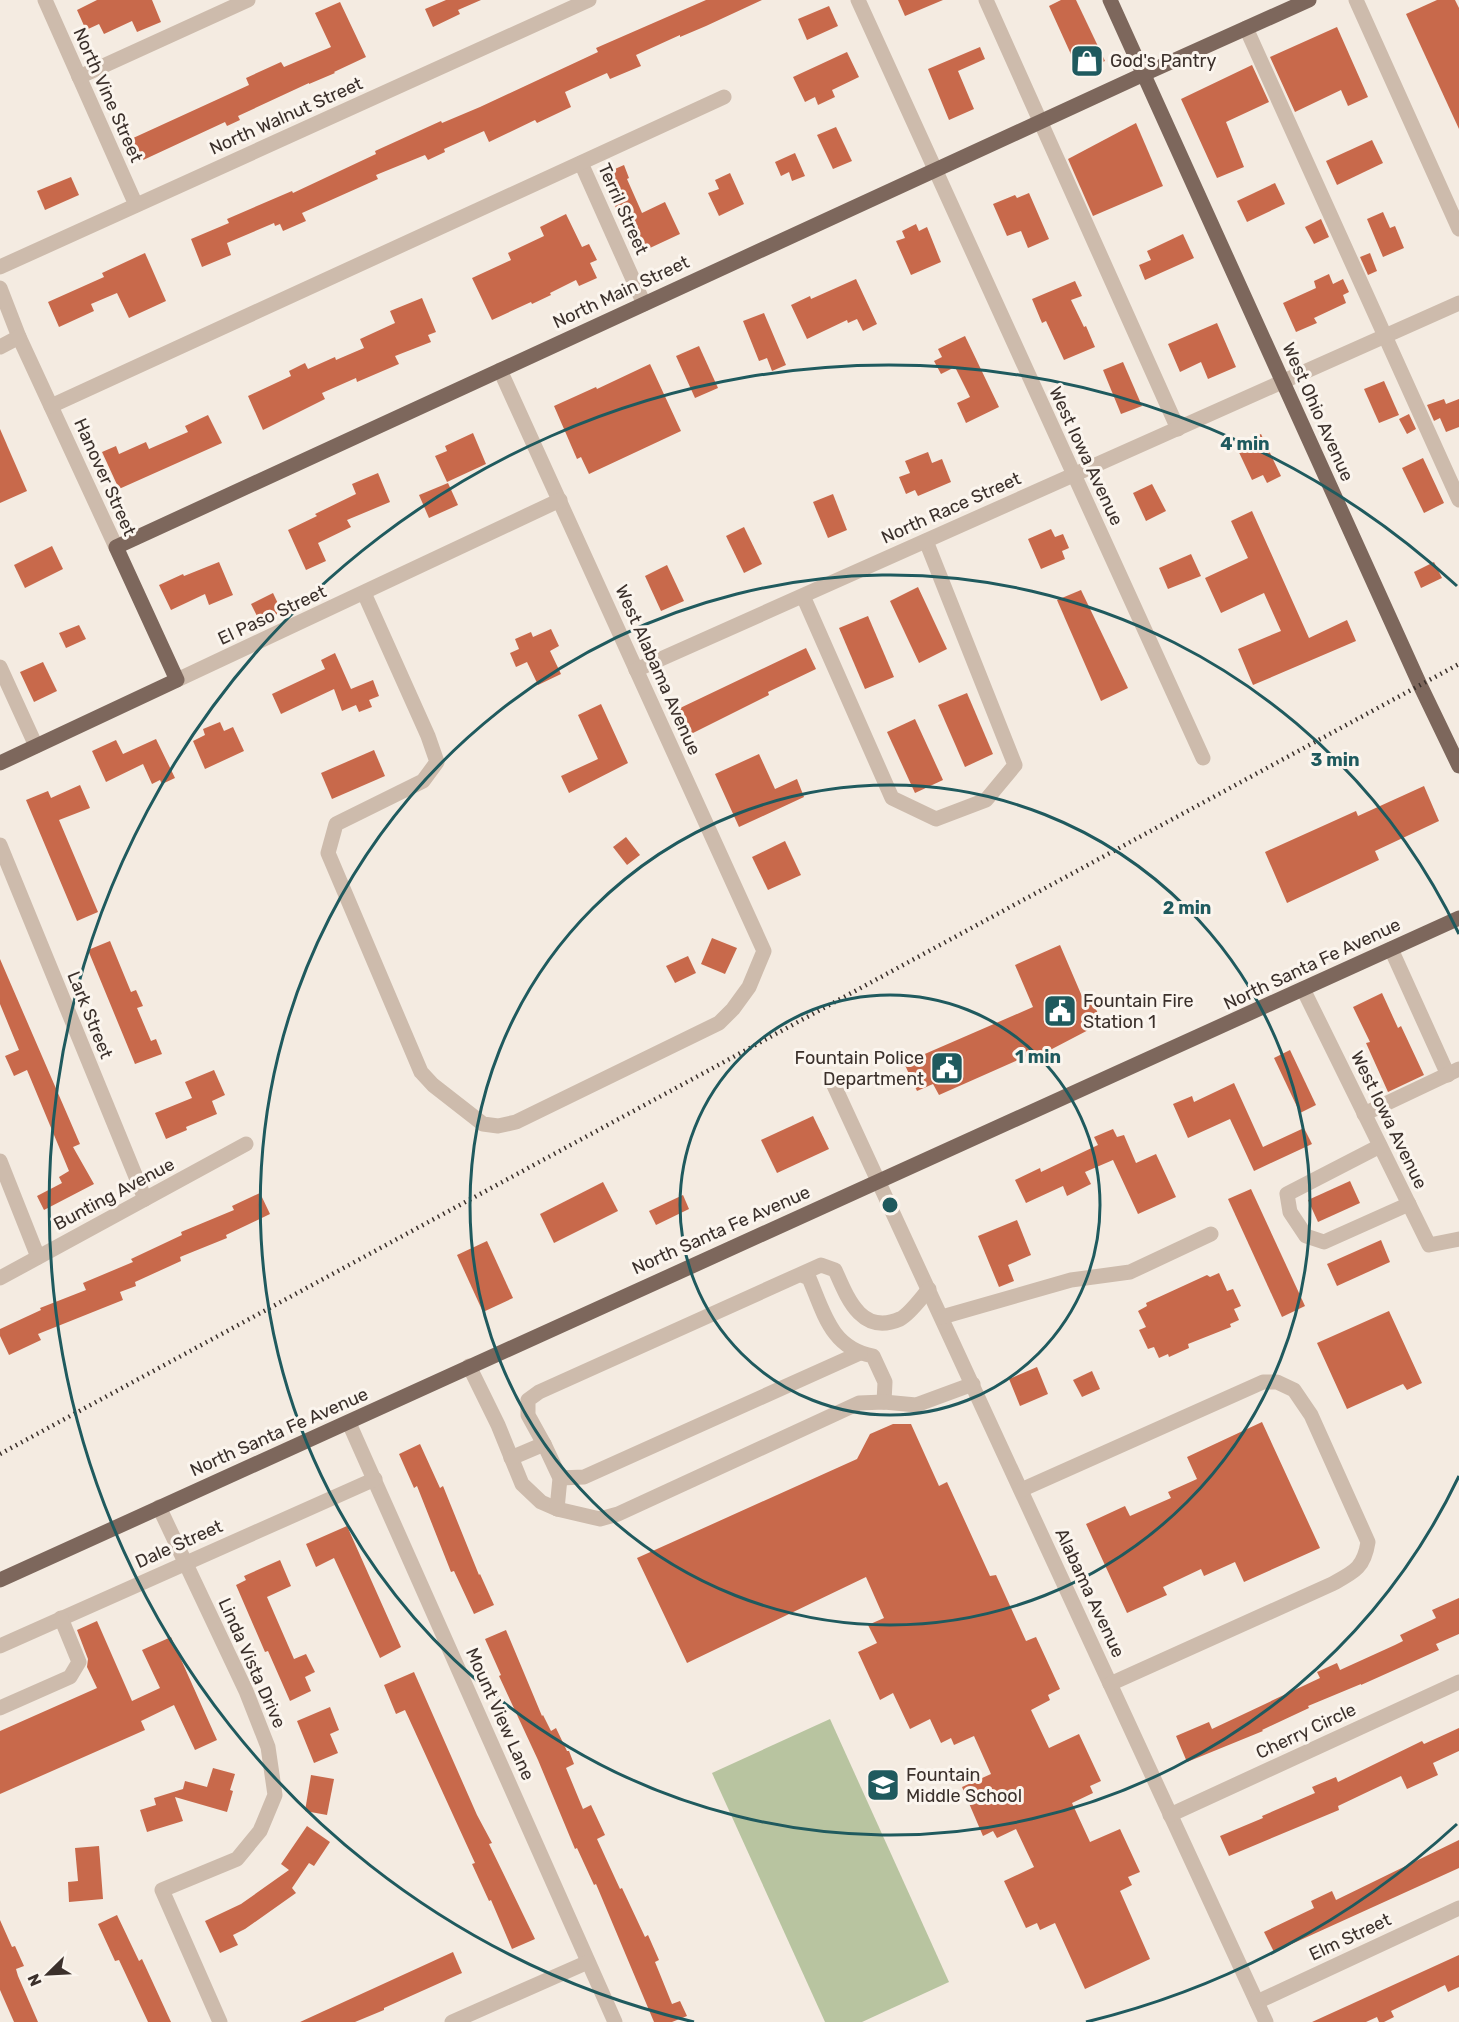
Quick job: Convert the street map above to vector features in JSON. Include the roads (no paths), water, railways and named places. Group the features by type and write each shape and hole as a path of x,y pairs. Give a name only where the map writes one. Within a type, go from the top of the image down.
{"main road":[{"name":"West Ohio Avenue","path":"1110,0 1459,766"},
{"name":"North Main Street","path":"116,547 1040,121 1309,0"},
{"name":"Hanover Street","path":"116,547 177,680"},
{"name":"El Paso Street","path":"0,763 177,680"},
{"name":"North Santa Fe Avenue","path":"0,1580 1459,918"}],"street":[{"name":"North Vine Street","path":"45,0 136,205"},
{"path":"79,77 248,0"},
{"name":"North Walnut Street","path":"0,267 589,0"},
{"name":"West Iowa Avenue","path":"858,0 1203,758"},
{"path":"986,0 1178,429"},
{"path":"1356,0 1459,229"},
{"path":"1246,28 1459,500"},
{"path":"51,406 724,97"},
{"name":"Terril Street","path":"581,163 644,304"},
{"name":"Hanover Street","path":"0,288 19,337 116,547"},
{"name":"North Race Street","path":"636,670 1459,303"},
{"path":"0,347 19,337"},
{"name":"West Alabama Avenue","path":"364,593 428,736 437,762 423,781 336,824 328,853 421,1072 483,1124 498,1126 516,1122 719,1023 733,1010 749,987 764,951 500,370"},
{"name":"El Paso Street","path":"177,680 560,500"},
{"path":"803,596 892,798 936,819 986,800 1015,765 926,541"},
{"path":"0,667 36,746"},
{"name":"Lark Street","path":"0,845 145,1199"},
{"path":"1364,1114 1454,1072 1391,949"},
{"name":"West Iowa Avenue","path":"1303,989 1429,1245 1458,1244"},
{"name":"Alabama Avenue","path":"832,1081 1266,2022"},
{"name":"Bunting Avenue","path":"0,1278 246,1144"},
{"path":"1380,1146 1287,1194 1290,1212 1306,1236 1324,1242 1409,1204"},
{"path":"0,1161 38,1257"},
{"path":"942,1317 1071,1280 1130,1272 1211,1234"},
{"path":"557,1509 560,1478 528,1415 528,1400 539,1392 821,1265 835,1270 849,1302 865,1320 885,1323 902,1319 929,1289"},
{"path":"801,1275 809,1278 832,1329 843,1344 860,1353 873,1356 885,1382 884,1402"},
{"path":"560,1478 584,1477 860,1353"},
{"path":"469,1366 522,1484 542,1502 557,1509 600,1520 618,1514 859,1403 884,1402 916,1405 973,1384"},
{"path":"1021,1490 1263,1382 1277,1382 1294,1390 1316,1425 1368,1542 1366,1556 1354,1572 1110,1684"},
{"name":"Mount View Lane","path":"350,1423 615,2022"},
{"path":"512,1458 544,1444"},
{"name":"Dale Street","path":"0,1646 375,1479"},
{"name":"Linda Vista Drive","path":"159,1507 246,1691 268,1747 275,1795 260,1831 237,1859 162,1890 220,2022"},
{"path":"0,1708 70,1677 79,1662 61,1618"},
{"name":"Cherry Circle","path":"1170,1815 1459,1682"},
{"name":"Elm Street","path":"1257,2002 1459,1908"},
{"path":"452,2022 588,1962"}],"railway":[{"path":"0,1454 1459,664"}],"place":[{"name":"God's Pantry","path":"1087,61"},
{"name":"Fountain Fire Station 1","path":"1060,1011"},
{"name":"Fountain Police Department","path":"947,1068"},
{"name":"Fountain Middle School","path":"883,1785"}]}
